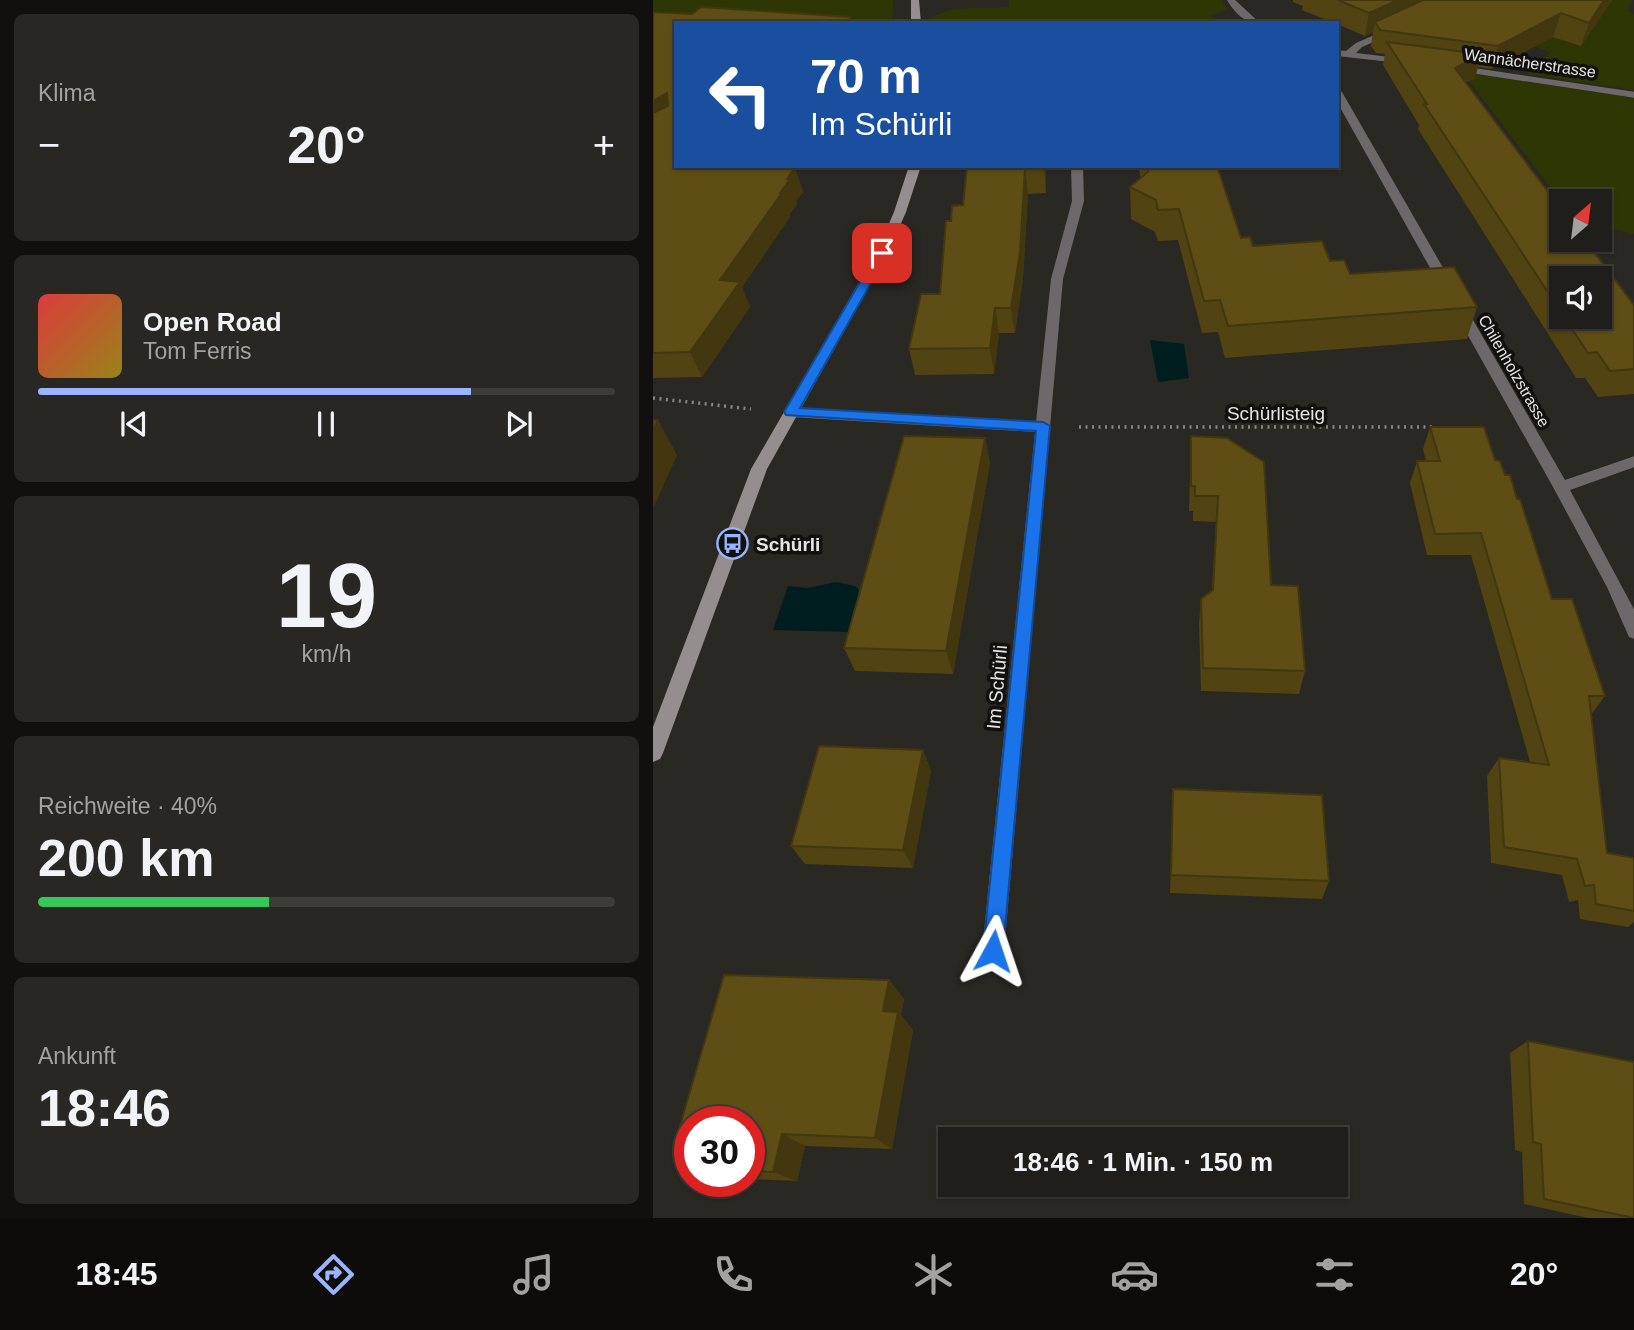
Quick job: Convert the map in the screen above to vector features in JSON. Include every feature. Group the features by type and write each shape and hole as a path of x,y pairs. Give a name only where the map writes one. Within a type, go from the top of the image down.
{"street":[{"path":"915,0 916,21"},
{"path":"1231,0 1237,9 1253,21"},
{"path":"1349,54 1359,45 1407,23"},
{"path":"1339,53 1418,63"},
{"name":"Wannächerstrasse","path":"1444,67 1634,95"},
{"name":"Chilenholzstrasse","path":"1339,96 1561,487 1615,587 1634,632"},
{"path":"653,754 759,469 882,253 900,212 914,168"},
{"name":"Im Schürli","path":"993,951 1057,279 1078,201 1077,168"},
{"path":"791,412 1043,426"},
{"path":"1561,487 1634,461"}],"path":[{"path":"653,398 752,410"},
{"name":"Schürlisteig","path":"1043,426 1440,427"}],"green space":[{"path":"653,0 893,0 892,21 702,21 653,18"},
{"path":"1009,0 1222,0 1227,10 1209,16 1224,21 931,21 931,17 954,9 1009,7"},
{"path":"1561,0 1632,0 1628,11 1634,14 1634,90 1527,74 1550,52 1461,19"},
{"path":"1462,72 1634,98 1634,234 1612,229 1612,189 1552,189"}],"water":[{"path":"1150,340 1184,344 1189,378 1158,382"},
{"path":"836,582 855,586 861,592 850,632 773,630 788,586 808,588"}],"building":[{"path":"1338,0 1398,0 1369,13"},
{"path":"1423,0 1604,0 1589,23 1561,13 1498,46 1380,30 1375,22"},
{"path":"701,7 850,17 849,21 674,21 674,168 794,168 782,193 720,280 740,282 690,352 653,353 653,113 668,106 667,93 653,101 653,12 692,14"},
{"path":"1387,42 1481,54 1455,68 1549,193 1549,252 1594,252 1605,266 1549,266 1549,294 1424,104 1427,104"},
{"path":"967,168 1044,168 1025,169 1020,253 1011,308 995,308 990,348 909,349 921,294 940,294 946,221 951,221 952,206 963,205"},
{"path":"1147,168 1218,168 1241,238 1250,237 1253,246 1322,241 1330,261 1344,260 1350,274 1454,267 1477,307 1228,326 1220,300 1204,301 1179,209 1158,210 1156,200 1130,187 1148,172"},
{"path":"1612,276 1634,305 1634,369 1610,371 1597,352 1588,353 1572,329 1612,329"},
{"path":"1430,427 1484,427 1495,460 1500,461 1505,475 1510,475 1517,499 1520,499 1552,599 1572,599 1605,696 1589,696 1607,853 1634,858 1634,911 1596,904 1594,885 1585,886 1577,859 1504,847 1499,758 1549,765 1481,533 1435,534 1417,461 1440,461"},
{"path":"904,436 985,438 946,651 844,648"},
{"path":"1191,436 1227,438 1264,462 1271,585 1298,586 1305,671 1203,668 1201,599 1213,590 1218,496 1195,496 1195,486 1191,486"},
{"path":"819,746 923,750 903,850 791,846"},
{"path":"1173,789 1322,795 1329,881 1171,875"},
{"path":"724,975 889,980 883,1011 898,1012 875,1138 782,1134 773,1172 765,1172 765,1106 686,1106"},
{"path":"1528,1041 1634,1062 1634,1218 1544,1199 1541,1144 1533,1142"}],"place":[{"name":"Schürli","path":"733,544"}],"route":[{"path":"882,253 791,412 1043,426 993,951"}]}
